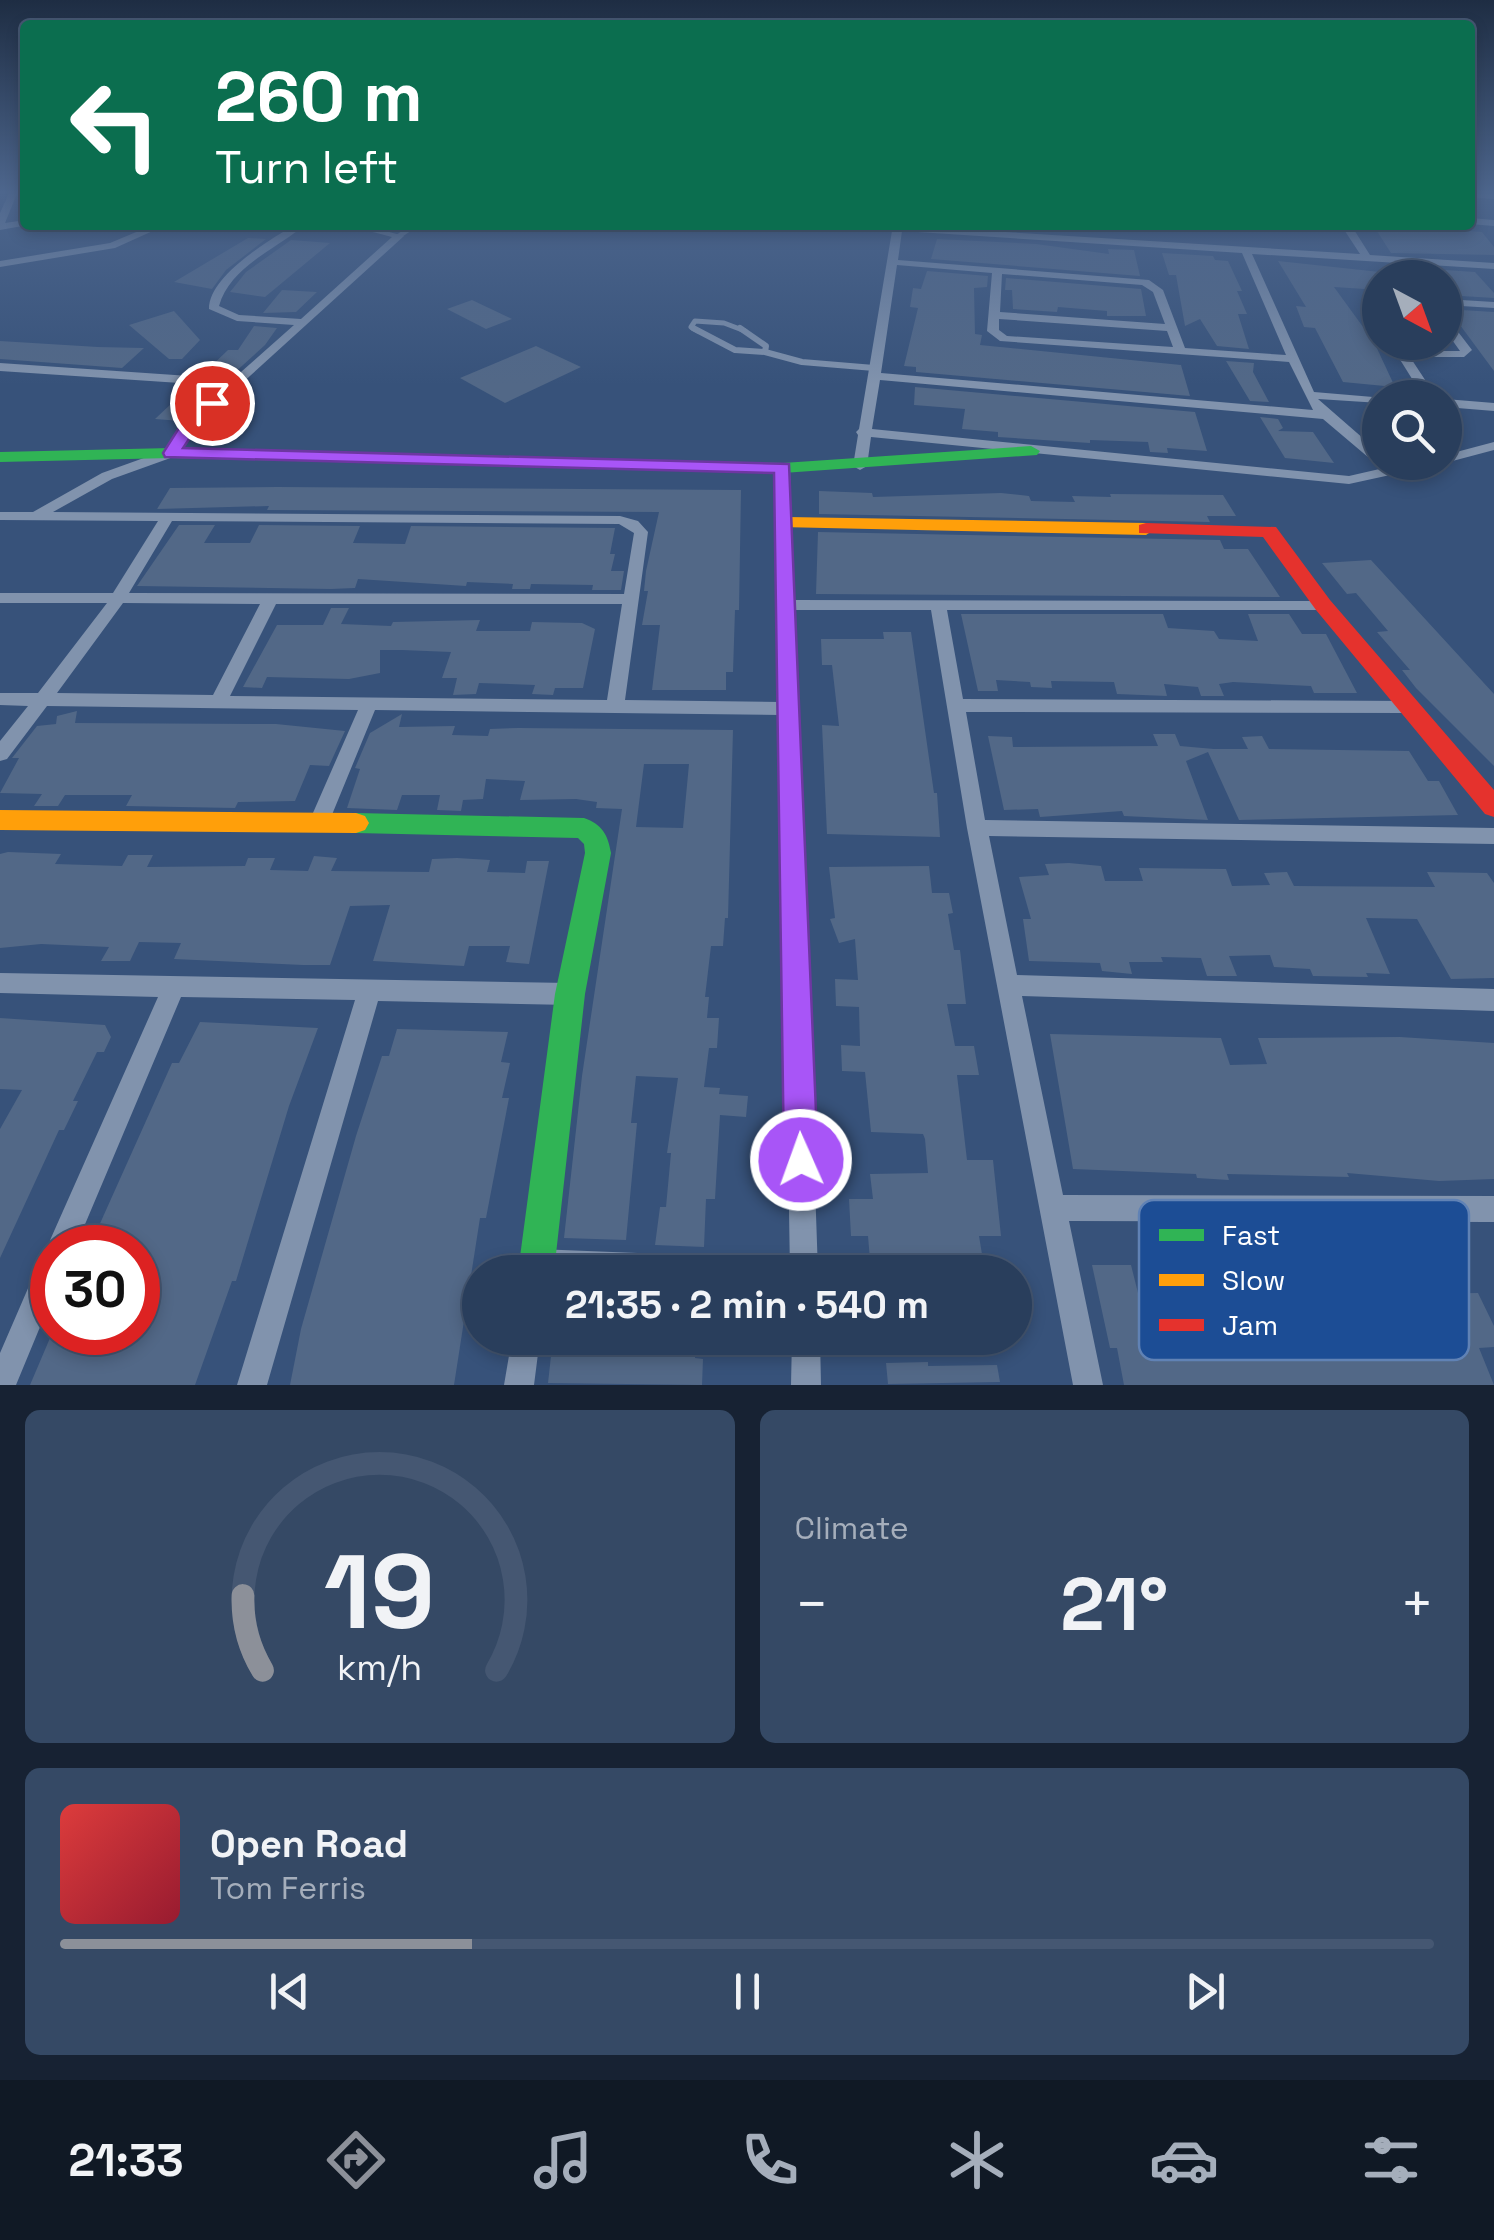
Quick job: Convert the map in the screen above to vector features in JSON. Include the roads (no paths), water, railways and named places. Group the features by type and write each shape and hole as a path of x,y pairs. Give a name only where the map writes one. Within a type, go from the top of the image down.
{"street":[{"path":"0,264 52,256"},
{"path":"259,256 227,280 212,307 226,316 302,322"},
{"path":"34,516 106,476 171,453 190,424 378,256"},
{"path":"860,466 862,432 892,256"},
{"path":"1248,256 1309,395 1324,415 1362,445"},
{"path":"1317,256 1494,266"},
{"path":"1366,256 1368,259"},
{"path":"891,262 1146,282 1158,290 1180,350"},
{"path":"996,270 994,334 1004,339 1293,360"},
{"path":"1462,303 1494,305"},
{"path":"994,314 1171,328"},
{"path":"0,367 234,383"},
{"path":"873,372 1324,415"},
{"path":"1309,395 1362,398"},
{"path":"1462,404 1494,407"},
{"path":"862,432 1031,452 1349,480 1362,475"},
{"path":"1462,454 1494,446"},
{"path":"0,456 171,453 783,468 1031,452"},
{"path":"783,468 804,1255"},
{"path":"0,516 620,520 633,524 641,532 615,706"},
{"path":"0,754 118,599 167,518"},
{"path":"787,522 1269,531 1323,605 1494,807"},
{"path":"0,598 628,599"},
{"path":"218,702 270,600"},
{"path":"786,605 1323,605"},
{"path":"939,608 977,828 1088,1385"},
{"path":"0,699 788,709"},
{"path":"319,822 370,702"},
{"path":"954,705 1410,707"},
{"path":"0,820 584,828 596,839 598,853 570,994 538,1255"},
{"path":"977,828 1494,836"},
{"path":"0,983 570,994"},
{"path":"1009,986 1494,1000"},
{"path":"70,1225 174,988"},
{"path":"252,1385 370,989"},
{"path":"1053,1208 1139,1208"},
{"path":"1469,1210 1494,1210"},
{"path":"1,1385 30,1317"},
{"path":"519,1385 523,1355"},
{"path":"806,1355 806,1385"}],"lane":[{"path":"765,352 761,340 722,322 696,321 691,327 735,350 873,372"}]}
